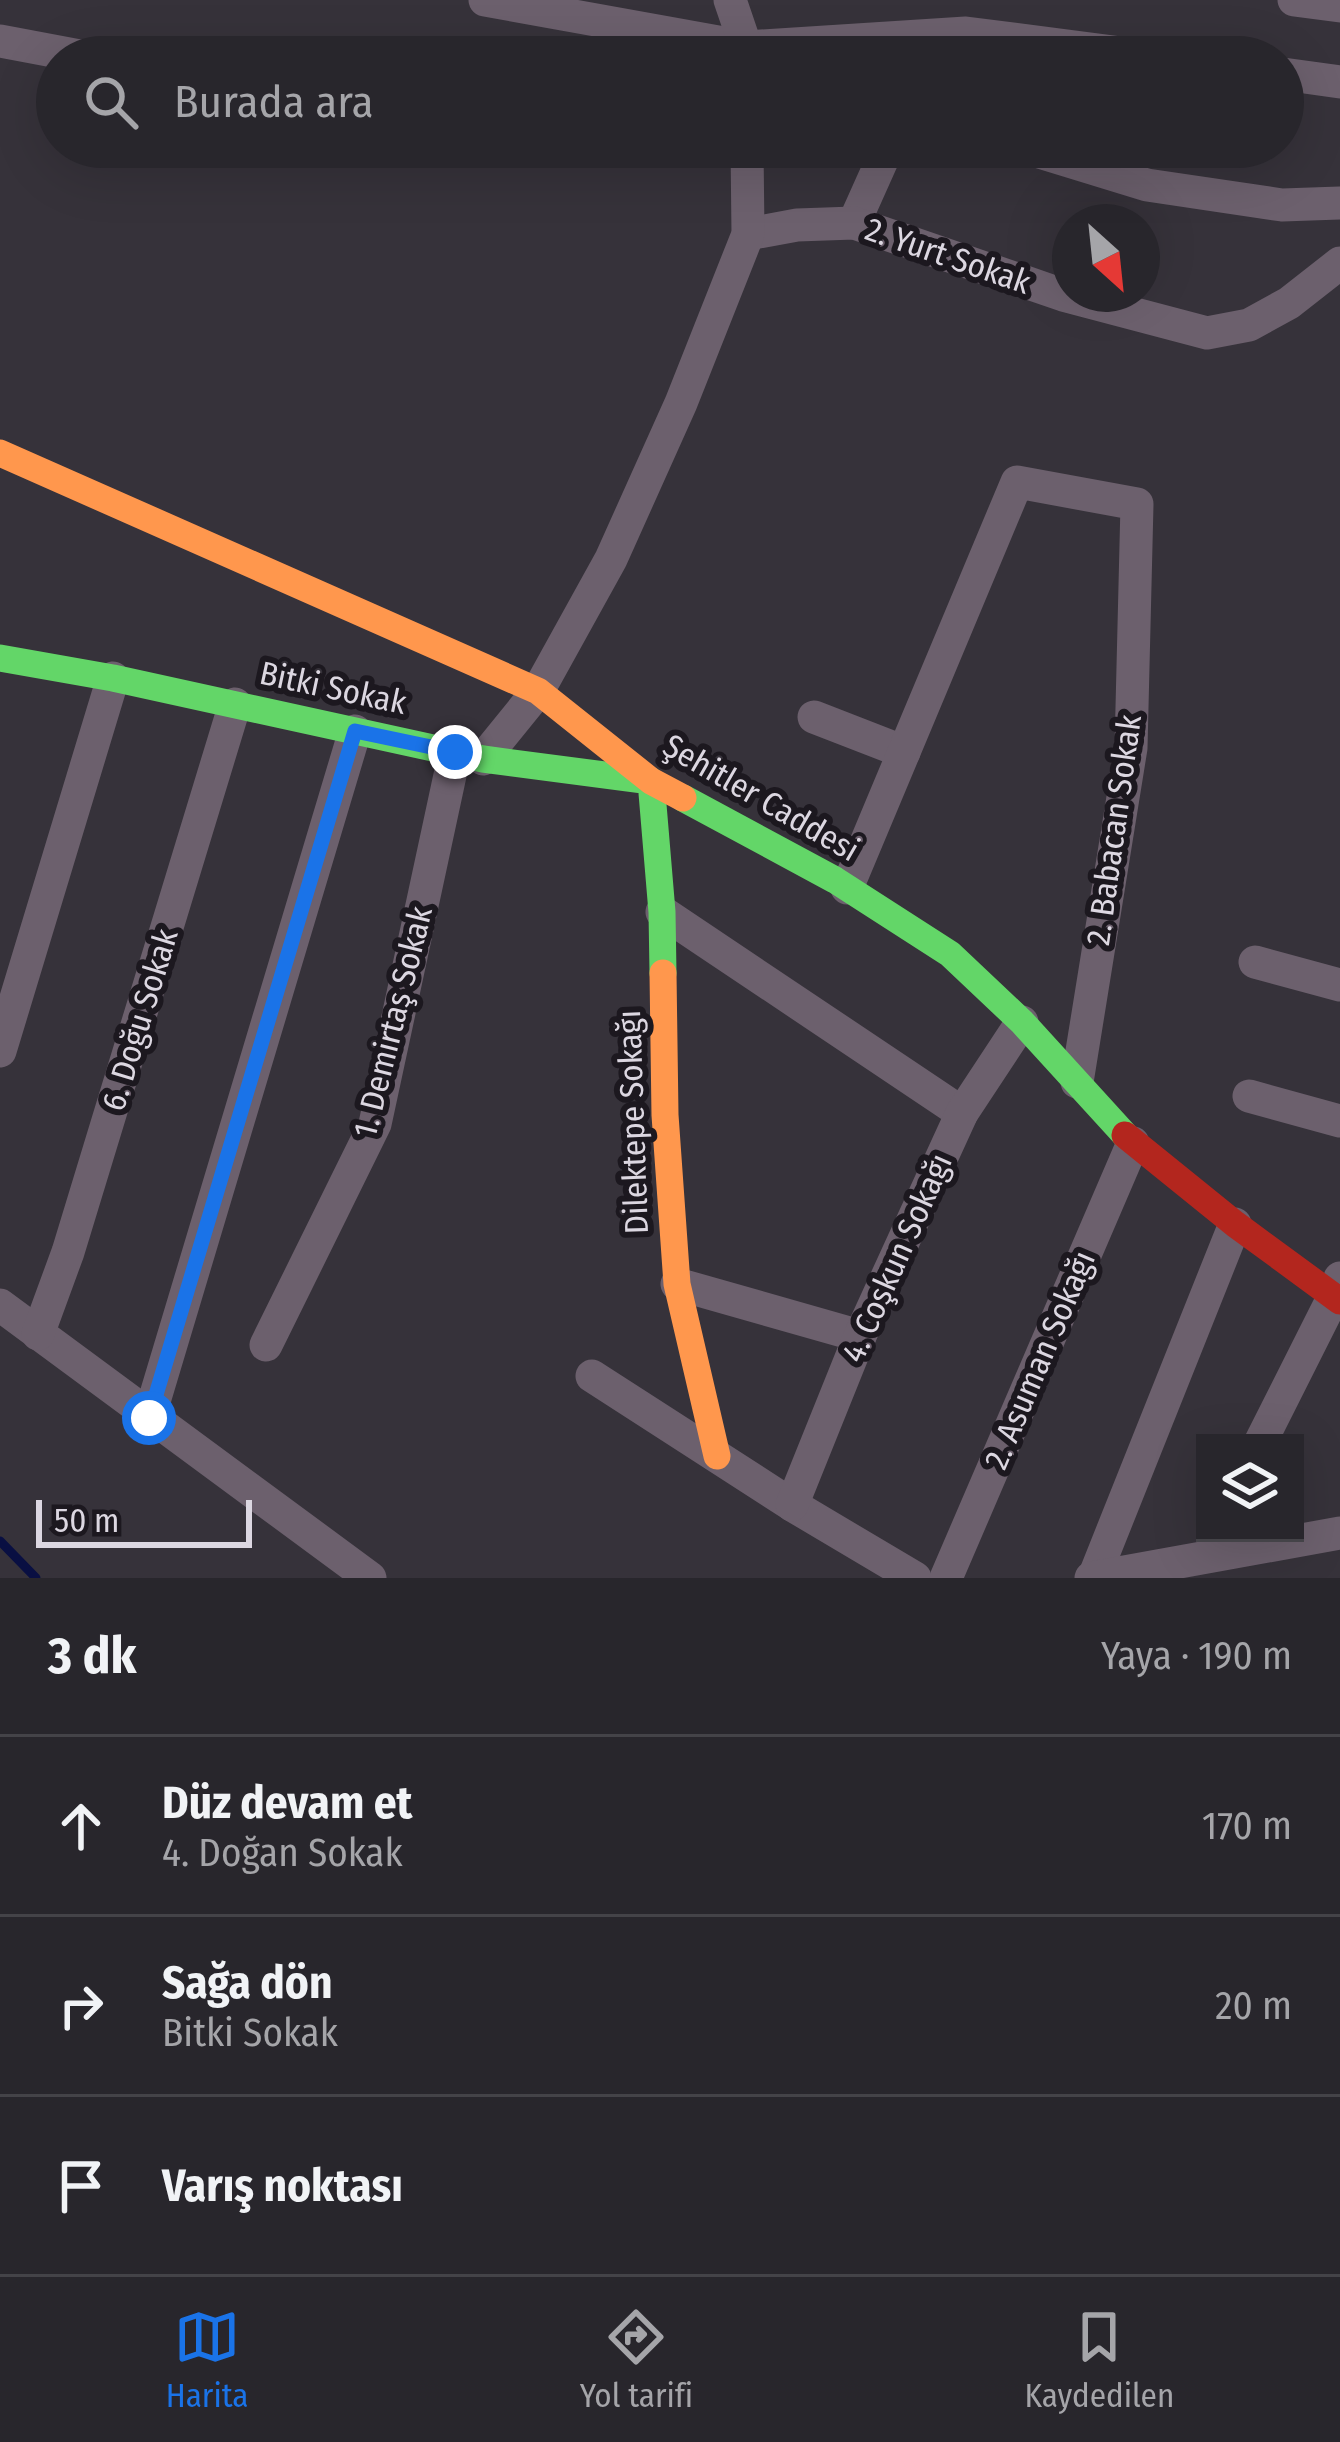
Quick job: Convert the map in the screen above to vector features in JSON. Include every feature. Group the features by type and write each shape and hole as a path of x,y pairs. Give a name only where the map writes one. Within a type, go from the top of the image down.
{"street":[{"path":"485,0 666,36"},
{"path":"730,0 741,36"},
{"path":"749,36 756,0"},
{"path":"1294,0 1340,6"},
{"path":"844,36 967,16 1057,36"},
{"path":"0,41 36,48"},
{"path":"1304,77 1340,82"},
{"path":"469,756 538,691 611,559 681,403 748,234 747,168"},
{"path":"854,223 879,168"},
{"path":"1093,168 1147,184 1282,205 1340,203"},
{"name":"2. Yurt Sokak","path":"748,234 797,224 854,223 1063,295 1207,333 1249,325 1289,303 1340,263"},
{"name":"Şehitler Caddesi","path":"0,453 538,691 651,781 847,888 950,954 1022,1022 1133,1143 1235,1223 1338,1291"},
{"name":"2. Babacan Sokak","path":"904,752 1017,482 1137,504 1131,748 1077,1082"},
{"name":"Bitki Sokak","path":"0,658 469,756 651,781"},
{"path":"0,1051 113,678"},
{"name":"6. Doğu Sokak","path":"38,1334 68,1252 235,704"},
{"path":"814,717 904,752 847,888"},
{"path":"149,1418 355,731"},
{"name":"1. Demirtaş Sokak","path":"266,1345 376,1124 469,756"},
{"name":"Dilektepe Sokağı","path":"651,781 662,912 665,1115 677,1284 717,1456"},
{"path":"662,912 962,1113"},
{"path":"1256,962 1340,985"},
{"name":"4. Coşkun Sokağı","path":"792,1505 860,1336 962,1113 1022,1022"},
{"path":"1249,1096 1340,1121"},
{"name":"2. Asuman Sokağı","path":"946,1578 1133,1143"},
{"path":"1092,1578 1235,1223"},
{"path":"677,1284 860,1336"},
{"path":"1265,1434 1338,1291"},
{"path":"0,1305 370,1578"},
{"path":"592,1376 915,1578"},
{"path":"1092,1578 1208,1545 1267,1562 1340,1533"}],"waterway":[{"path":"0,1541 36,1578"}],"traffic: fast":[{"path":"0,658 483,759 651,781 663,973"},
{"path":"683,798 835,880 950,954 1022,1022 1125,1135"}],"traffic: slow":[{"path":"0,453 538,691 651,781 683,798"},
{"path":"663,973 665,1115 677,1284 717,1456"}],"traffic: jam":[{"path":"1125,1135 1340,1301"}],"route":[{"path":"149,1418 355,731 455,752"}]}
